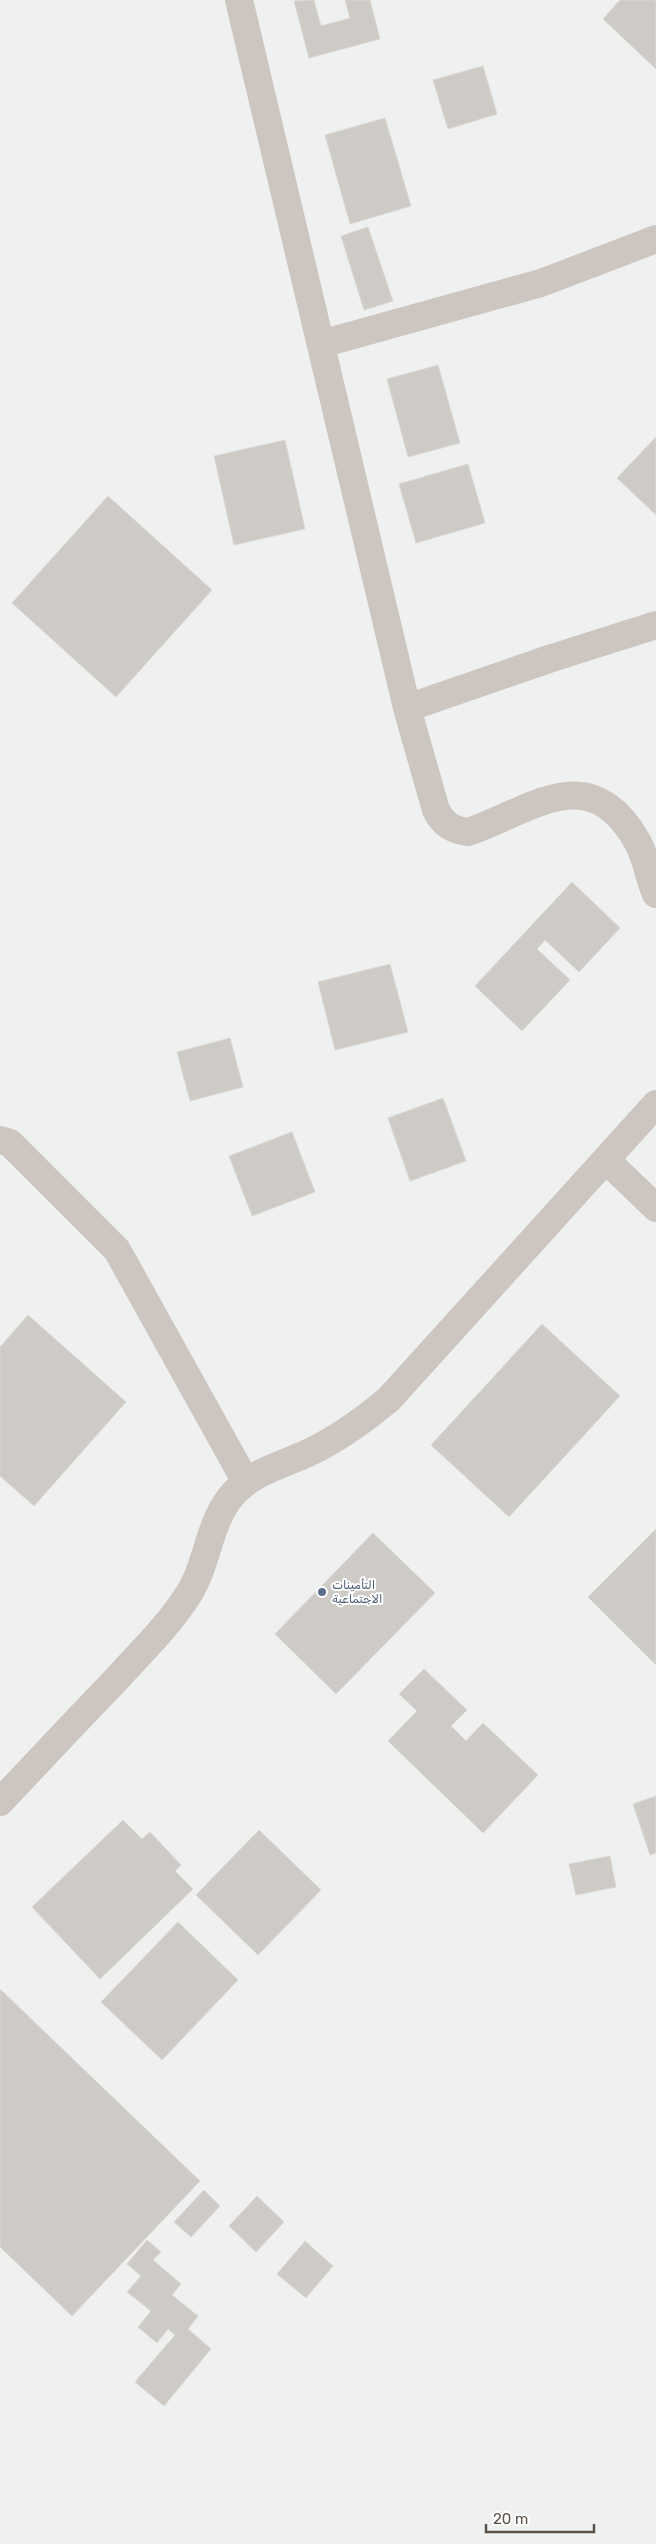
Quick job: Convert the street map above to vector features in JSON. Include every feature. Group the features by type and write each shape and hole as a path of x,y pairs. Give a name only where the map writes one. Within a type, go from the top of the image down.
{"street":[{"path":"239,0 408,708 440,819 457,831 468,832 547,799 589,796 621,819 637,840 648,863 656,894"},
{"path":"321,344 541,283 656,239"},
{"path":"408,708 552,658 656,626"},
{"path":"0,1802 161,1631 189,1593 212,1532 226,1502 246,1482 261,1472 308,1453 337,1437 365,1419 389,1399 656,1104"},
{"path":"0,1140 10,1143 117,1250 246,1482"},
{"path":"606,1160 656,1208"}],"building":[{"path":"314,0 321,26 350,18 345,0 370,0 380,39 309,58 294,1"},
{"path":"620,0 656,0 656,69 603,19"},
{"path":"483,66 497,114 448,129 433,80"},
{"path":"385,118 411,206 350,224 325,135"},
{"path":"368,227 393,301 364,310 341,236"},
{"path":"438,365 460,443 408,457 387,379"},
{"path":"656,437 656,515 617,478"},
{"path":"285,440 305,529 234,545 214,456"},
{"path":"468,464 485,523 416,543 399,484"},
{"path":"108,496 212,590 116,697 12,603"},
{"path":"572,882 620,928 579,972 545,940 537,949 570,980 522,1031 475,986"},
{"path":"390,964 408,1032 335,1050 318,982"},
{"path":"230,1038 243,1087 190,1101 177,1052"},
{"path":"443,1098 466,1161 410,1181 388,1118"},
{"path":"292,1132 315,1192 252,1216 229,1156"},
{"path":"28,1315 126,1402 34,1506 0,1476 0,1347"},
{"path":"542,1324 620,1396 509,1517 431,1445"},
{"path":"656,1529 656,1665 588,1597"},
{"path":"373,1533 435,1593 336,1694 275,1634"},
{"path":"424,1669 467,1710 451,1726 466,1741 483,1723 538,1775 483,1833 388,1741 417,1711 399,1694"},
{"path":"656,1796 656,1853 650,1855 633,1804"},
{"path":"123,1820 142,1839 150,1832 181,1865 175,1871 193,1889 100,1979 32,1907"},
{"path":"259,1830 321,1890 258,1955 196,1895"},
{"path":"610,1856 616,1887 576,1895 569,1864"},
{"path":"178,1922 238,1980 162,2060 101,2002"},
{"path":"0,1989 200,2181 72,2316 0,2247"},
{"path":"204,2190 220,2206 191,2237 174,2222"},
{"path":"257,2196 284,2222 256,2252 229,2226"},
{"path":"147,2240 161,2252 153,2260 181,2284 172,2295 198,2316 188,2329 211,2349 164,2406 135,2382 175,2335 168,2329 157,2343 138,2327 151,2311 127,2292 141,2276 127,2264"},
{"path":"305,2241 333,2266 306,2298 277,2274"}],"place":[{"name":"التأمينات الاجتماعية","path":"322,1592"}]}
